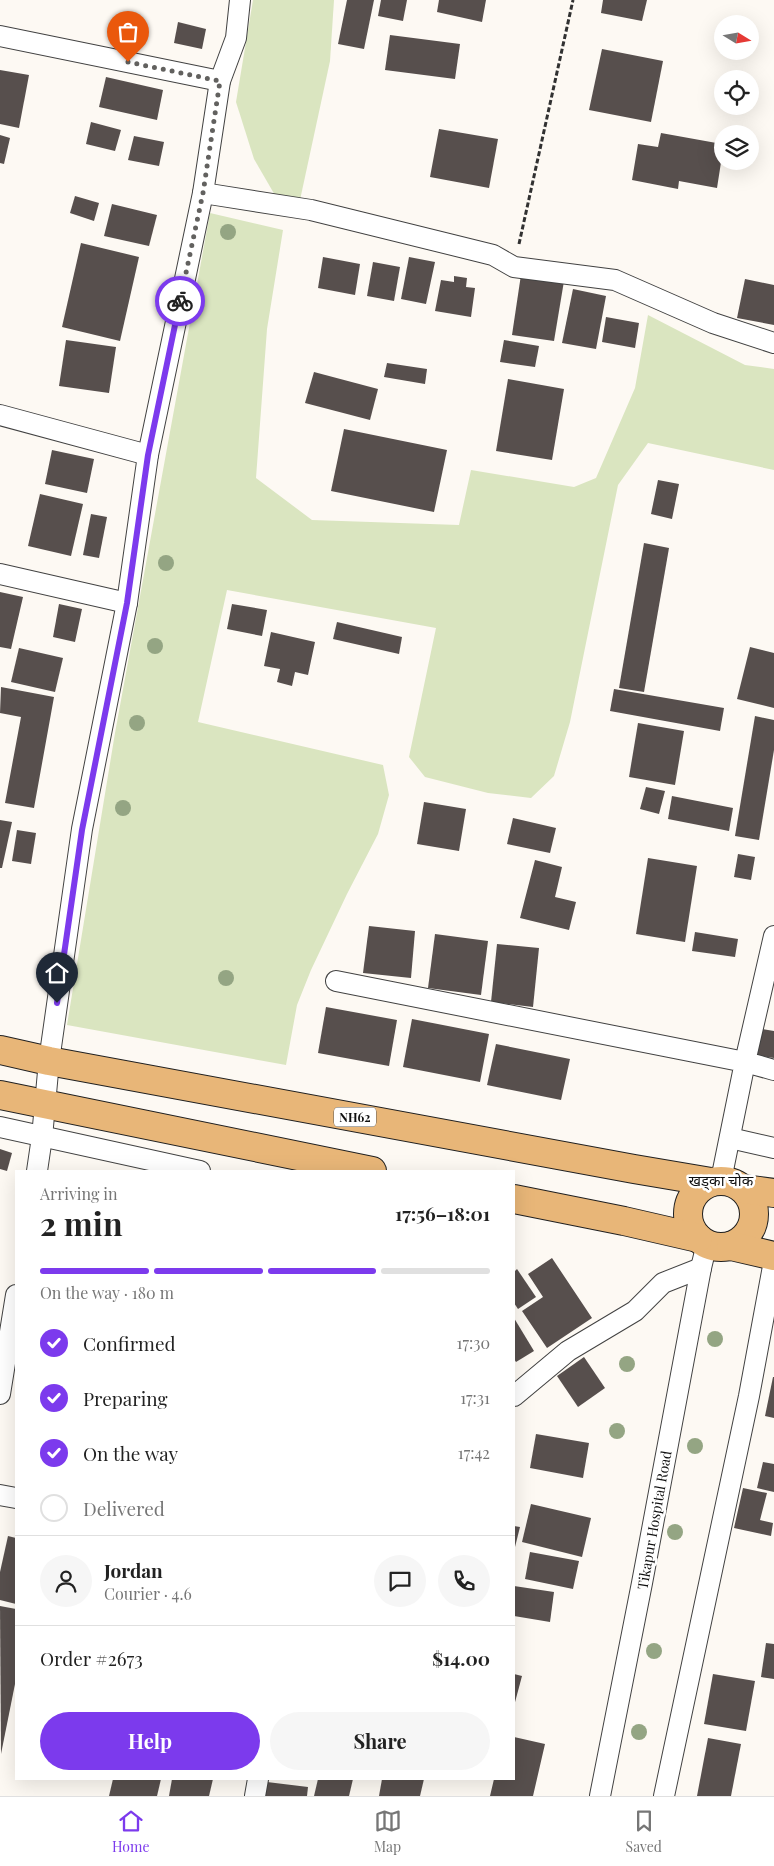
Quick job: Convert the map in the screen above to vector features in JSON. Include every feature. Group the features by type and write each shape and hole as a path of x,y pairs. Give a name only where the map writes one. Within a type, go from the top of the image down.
{"main road":[{"name":"NH62","path":"0,1050 49,1061 774,1193"},
{"path":"0,1095 367,1170"},
{"path":"725,1184 753,1204 753,1221 745,1236 709,1249 689,1223 689,1206 697,1191 725,1184"},
{"path":"515,1200 624,1221 709,1249 774,1256"}],"street":[{"path":"37,1170 46,1104 49,1061 82,830 127,603 148,455 203,193 220,81 236,38 240,0"},
{"path":"0,36 220,81"},
{"path":"203,193 311,210 493,255 514,267 615,280 713,323 774,343"},
{"path":"0,415 148,455"},
{"path":"0,574 127,603"},
{"path":"725,1184 730,1138 745,1062 774,936"},
{"path":"336,981 745,1062 774,1070"},
{"path":"0,1127 195,1170"},
{"path":"730,1138 774,1148"},
{"path":"515,1395 568,1350 635,1311 663,1283 709,1249"},
{"name":"Tikapur Hospital Road","path":"600,1796 709,1249"},
{"path":"664,1796 749,1396 774,1261"},
{"path":"0,1394 15,1301"},
{"path":"0,1495 15,1498"},
{"path":"255,1796 258,1780"}],"path":[{"path":"514,267 573,0"}],"green space":[{"path":"253,0 334,0 330,61 300,200 276,197 254,159 236,102"},
{"path":"210,213 283,230 267,329 256,478 312,520 459,525 471,470 574,487 596,478 635,388 648,315 745,365 774,369 774,470 648,443 618,485 570,722 554,776 531,798 488,793 425,777 409,757 436,628 227,590 198,722 383,765 389,795 378,834 311,970 297,1005 286,1065 67,1025 115,733"}],"building":[{"path":"347,0 374,0 364,49 338,44"},
{"path":"381,0 407,0 403,21 378,16"},
{"path":"439,0 486,0 482,22 437,12"},
{"path":"603,0 647,0 642,21 601,13"},
{"path":"178,22 206,29 202,49 174,43"},
{"path":"390,35 460,44 455,79 385,70"},
{"path":"602,49 663,61 651,122 589,110"},
{"path":"0,70 29,75 19,128 0,124"},
{"path":"106,77 163,90 157,120 99,107"},
{"path":"91,122 121,130 115,151 86,144"},
{"path":"439,129 498,139 489,188 430,177"},
{"path":"661,133 714,143 714,170 720,170 717,188 679,181 678,189 632,180 638,144 658,147"},
{"path":"0,135 10,138 4,164 0,163"},
{"path":"134,136 164,142 159,166 128,160"},
{"path":"75,196 99,203 94,221 70,213"},
{"path":"112,204 157,215 149,246 104,236"},
{"path":"81,243 139,257 120,341 62,327"},
{"path":"323,257 360,264 355,295 318,288"},
{"path":"409,257 435,262 426,304 401,299"},
{"path":"373,262 400,267 394,301 367,296"},
{"path":"522,268 565,275 554,341 512,335"},
{"path":"454,276 467,278 466,287 475,288 471,317 435,311 441,280 454,282"},
{"path":"745,279 774,285 774,325 737,318"},
{"path":"573,289 606,296 596,349 562,343"},
{"path":"606,317 639,323 635,348 602,342"},
{"path":"66,340 116,347 109,393 59,386"},
{"path":"504,340 539,346 535,367 500,362"},
{"path":"387,363 427,369 425,384 384,377"},
{"path":"314,372 378,389 370,420 305,403"},
{"path":"508,379 564,389 552,460 496,451"},
{"path":"344,429 447,450 434,512 331,491"},
{"path":"52,450 94,459 87,493 45,484"},
{"path":"658,480 679,484 672,519 651,514"},
{"path":"40,494 83,504 71,556 28,546"},
{"path":"91,514 107,517 99,558 83,555"},
{"path":"644,543 669,548 644,692 619,688"},
{"path":"0,592 23,597 11,649 0,647"},
{"path":"59,604 82,609 75,642 53,637"},
{"path":"232,604 267,610 262,636 227,629"},
{"path":"337,622 402,637 399,654 333,639"},
{"path":"271,632 315,642 308,675 295,672 292,686 277,682 280,669 264,666"},
{"path":"750,647 774,653 774,708 737,699"},
{"path":"19,648 63,658 55,692 11,682"},
{"path":"1,687 54,697 34,808 5,803 21,717 0,713"},
{"path":"614,689 724,708 720,731 610,711"},
{"path":"755,716 774,720 774,750 759,840 735,836"},
{"path":"638,723 684,731 675,785 629,777"},
{"path":"646,787 665,791 659,814 640,809"},
{"path":"672,796 733,808 729,831 668,819"},
{"path":"424,802 466,809 459,851 417,844"},
{"path":"513,818 556,828 550,853 507,844"},
{"path":"0,820 12,822 2,868 0,868"},
{"path":"17,830 36,833 31,864 12,861"},
{"path":"738,854 755,857 751,880 734,877"},
{"path":"648,858 697,866 685,942 636,934"},
{"path":"535,860 562,867 555,897 576,902 569,930 520,918"},
{"path":"369,926 415,931 411,978 363,973"},
{"path":"695,932 738,939 735,957 692,951"},
{"path":"435,934 488,941 481,995 428,988"},
{"path":"497,944 539,948 533,1007 491,1002"},
{"path":"326,1007 397,1020 389,1066 318,1053"},
{"path":"412,1019 489,1034 480,1082 403,1067"},
{"path":"757,1028 774,1031 774,1058 753,1055"},
{"path":"496,1044 570,1059 561,1100 487,1085"},
{"path":"0,1149 12,1153 7,1171 0,1169"},
{"path":"552,1258 592,1318 547,1348 522,1311 543,1297 528,1274"},
{"path":"517,1269 536,1297 518,1309 515,1304 515,1271"},
{"path":"515,1320 534,1351 516,1362 515,1360"},
{"path":"584,1357 605,1388 578,1407 557,1376"},
{"path":"774,1377 774,1418 765,1416"},
{"path":"536,1434 589,1443 583,1478 530,1468"},
{"path":"763,1462 774,1464 774,1492 757,1488"},
{"path":"743,1488 767,1493 760,1520 773,1523 771,1536 734,1528"},
{"path":"531,1504 591,1518 582,1557 522,1542"},
{"path":"515,1526 520,1527 515,1547"},
{"path":"8,1536 15,1538 15,1604 0,1600 0,1572"},
{"path":"530,1552 579,1561 573,1589 525,1579"},
{"path":"515,1586 554,1592 550,1622 515,1616"},
{"path":"0,1606 15,1609 15,1684 1,1754"},
{"path":"766,1643 774,1644 774,1679 761,1677"},
{"path":"515,1674 522,1676 515,1702"},
{"path":"713,1674 755,1681 746,1731 704,1724"},
{"path":"515,1737 545,1744 533,1796 490,1796 494,1780 515,1780"},
{"path":"708,1738 741,1744 731,1796 697,1796"},
{"path":"113,1780 161,1780 157,1796 109,1796"},
{"path":"172,1780 213,1780 209,1796 169,1796"},
{"path":"318,1780 353,1780 349,1796 314,1796"},
{"path":"382,1780 424,1780 420,1796 379,1796"},
{"path":"267,1782 308,1787 307,1796 265,1796"}],"way so far":[{"path":"128,62 220,81 203,193 180,301"}],"district":[{"name":"खड्का चोक","path":"721,1180"}],"route":[{"path":"57,1003 82,830 127,603 148,455 180,301"}]}
